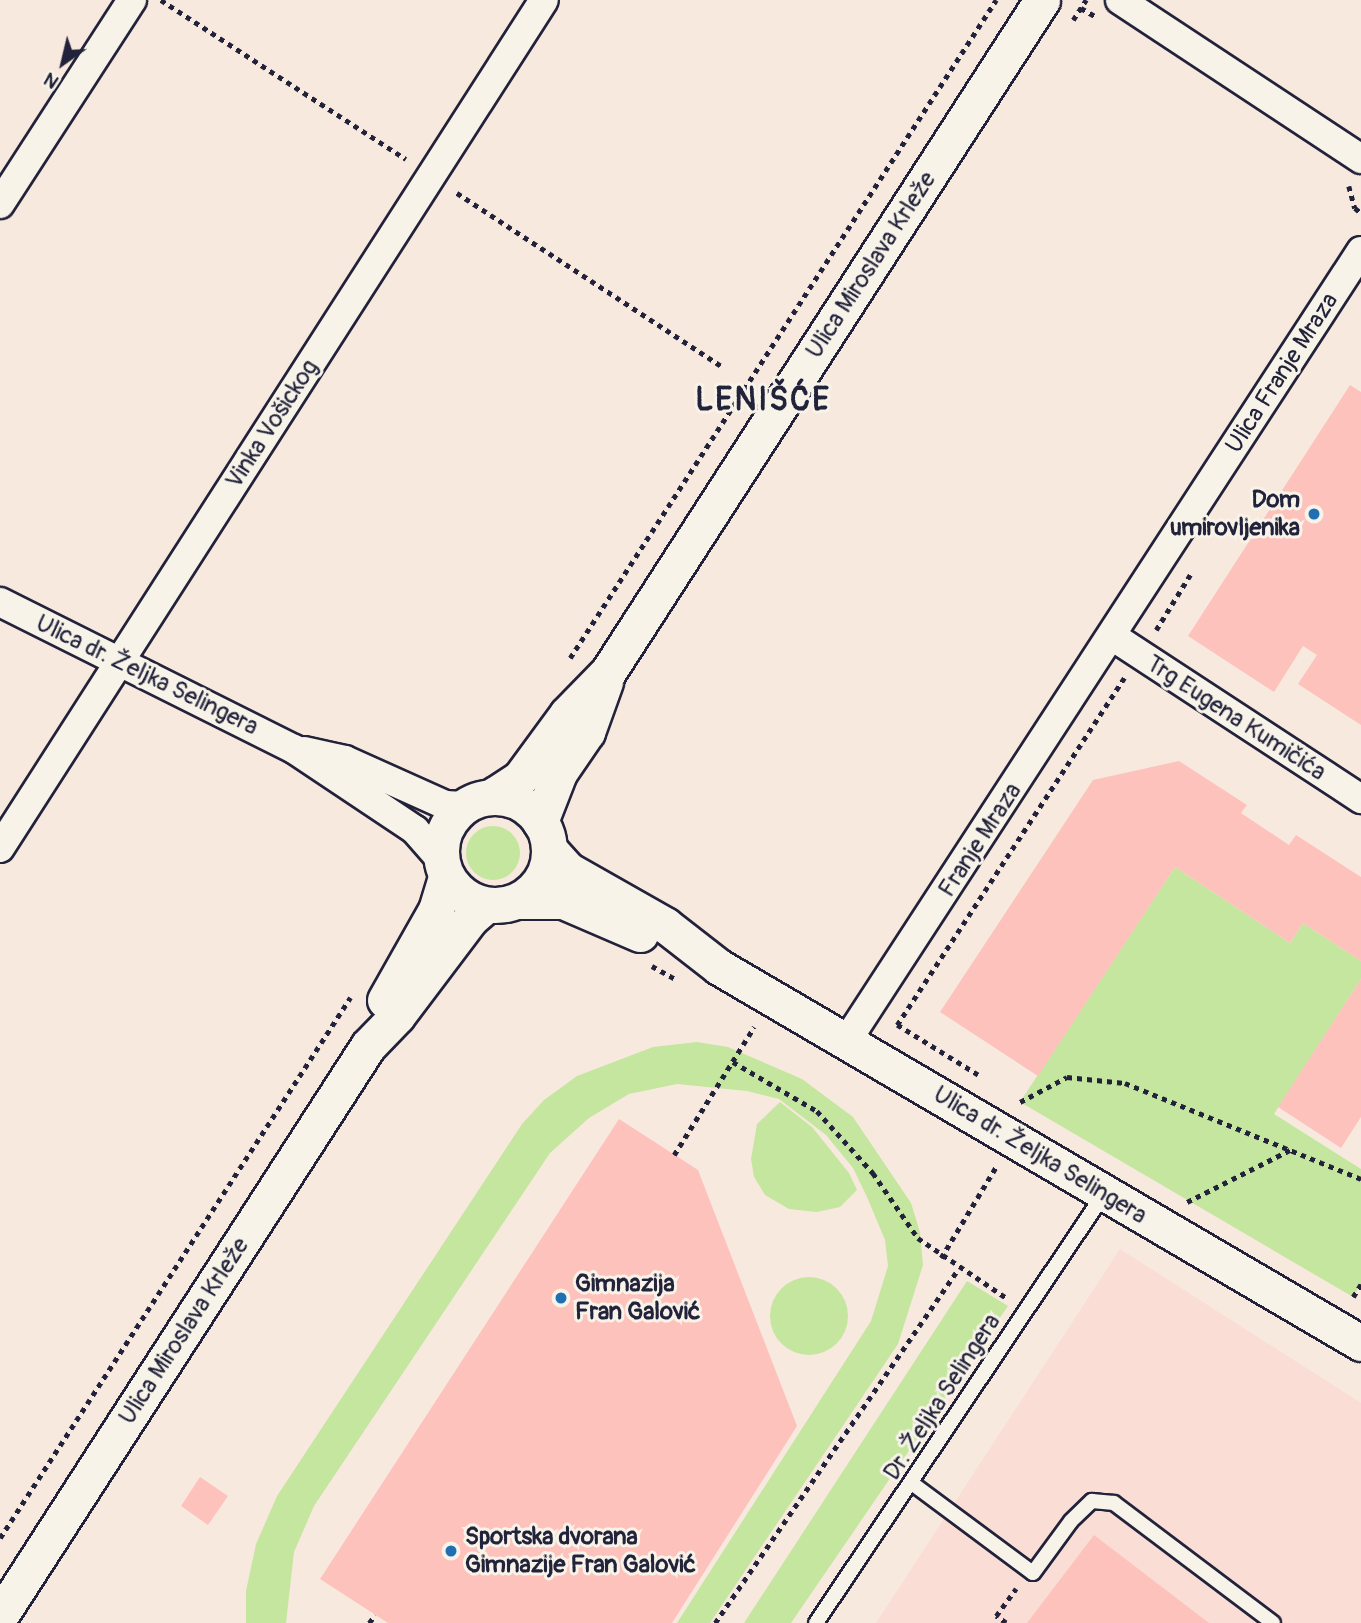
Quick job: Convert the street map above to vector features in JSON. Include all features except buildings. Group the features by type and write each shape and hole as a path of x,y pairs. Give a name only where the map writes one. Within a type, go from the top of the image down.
{"street":[{"path":"0,204 132,0"},
{"name":"Vinka Vošickog","path":"0,848 544,0"},
{"name":"Ulica Miroslava Krleže","path":"478,802 520,778 567,713 608,672 1042,0"},
{"path":"1120,0 1361,159"},
{"name":"Ulica Franje Mraza","path":"1112,636 1361,251"},
{"name":"Ulica dr. Željka Selingera","path":"0,603 121,660 294,749 415,830 443,869"},
{"name":"Trg Eugena Kumičića","path":"1112,636 1361,799"},
{"name":"Franje Mraza","path":"846,1042 1112,636"},
{"name":"Ulica Miroslava Krleže","path":"545,835 559,773 587,732 608,672"},
{"name":"Ulica dr. Željka Selingera","path":"294,749 345,760 445,805 478,802"},
{"path":"478,802 519,803 545,835 542,880 502,903 470,900 443,869 444,830 478,802"},
{"name":"Ulica dr. Željka Selingera","path":"545,835 568,870 665,925 719,967"},
{"name":"Ulica Miroslava Krleže","path":"368,1046 387,996 436,910 443,869"},
{"name":"Ulica dr. Željka Selingera","path":"502,903 543,898 583,908 719,967 1361,1343"},
{"name":"Ulica Miroslava Krleže","path":"0,1616 368,1046 397,1016 470,919 502,903"}],"lane":[{"name":"Dr. Željka Selingera","path":"816,1623 913,1484 1104,1194"},
{"path":"913,1484 1033,1573 1071,1521 1092,1501 1114,1503 1273,1623"}],"path":[{"path":"569,661 996,0"},
{"path":"648,964 684,984"},
{"path":"0,1538 353,993"},
{"path":"744,1017 768,1030"},
{"path":"674,1155 756,1024"},
{"path":"733,1062 817,1111 873,1173 918,1238 941,1258 1027,1311"},
{"path":"1020,1102 1067,1077 1094,1077 1192,1107 1361,1179"},
{"path":"1186,1202 1293,1149"},
{"path":"987,1157 1010,1170"},
{"path":"941,1258 998,1163"},
{"path":"715,1623 958,1269"},
{"path":"1353,1297 1361,1284"},
{"path":"1006,1623 996,1616 1016,1587"},
{"path":"369,1623 374,1615"}],"shaded area":[{"path":"1120,1249 1361,1403 1361,1623 876,1623"}],"green space":[{"path":"493,826 512,834 520,853 512,872 493,880 474,872 466,853 474,834"},
{"path":"1175,867 1290,943 1303,923 1361,961 1361,979 1274,1114 1361,1169 1361,1284 1353,1297 1020,1102"},
{"path":"697,1042 728,1047 802,1079 853,1117 911,1203 920,1232 923,1265 898,1344 710,1623 677,1623 871,1321 888,1266 885,1240 867,1197 853,1168 826,1135 779,1099 747,1091 677,1084 629,1094 589,1118 550,1153 314,1506 294,1552 286,1623 246,1623 246,1591 256,1544 277,1496 522,1124 544,1100 577,1076 653,1047"},
{"path":"780,1102 812,1127 849,1173 857,1190 840,1207 817,1212 789,1209 765,1195 754,1177 751,1159 757,1124"},
{"path":"809,1277 824,1280 837,1288 845,1301 848,1316 845,1331 837,1344 824,1352 809,1355 794,1352 781,1344 773,1331 770,1316 773,1301 781,1288 794,1280"},
{"path":"967,1281 1008,1306 791,1623 744,1623"}],"place":[{"name":"Dom umirovljenika","path":"1314,514"},
{"name":"Gimnazija Fran Galović","path":"561,1298"},
{"name":"Sportska dvorana Gimnazije Fran Galović","path":"451,1551"}],"district":[{"name":"LENIŠĆE","path":"763,400"}]}
